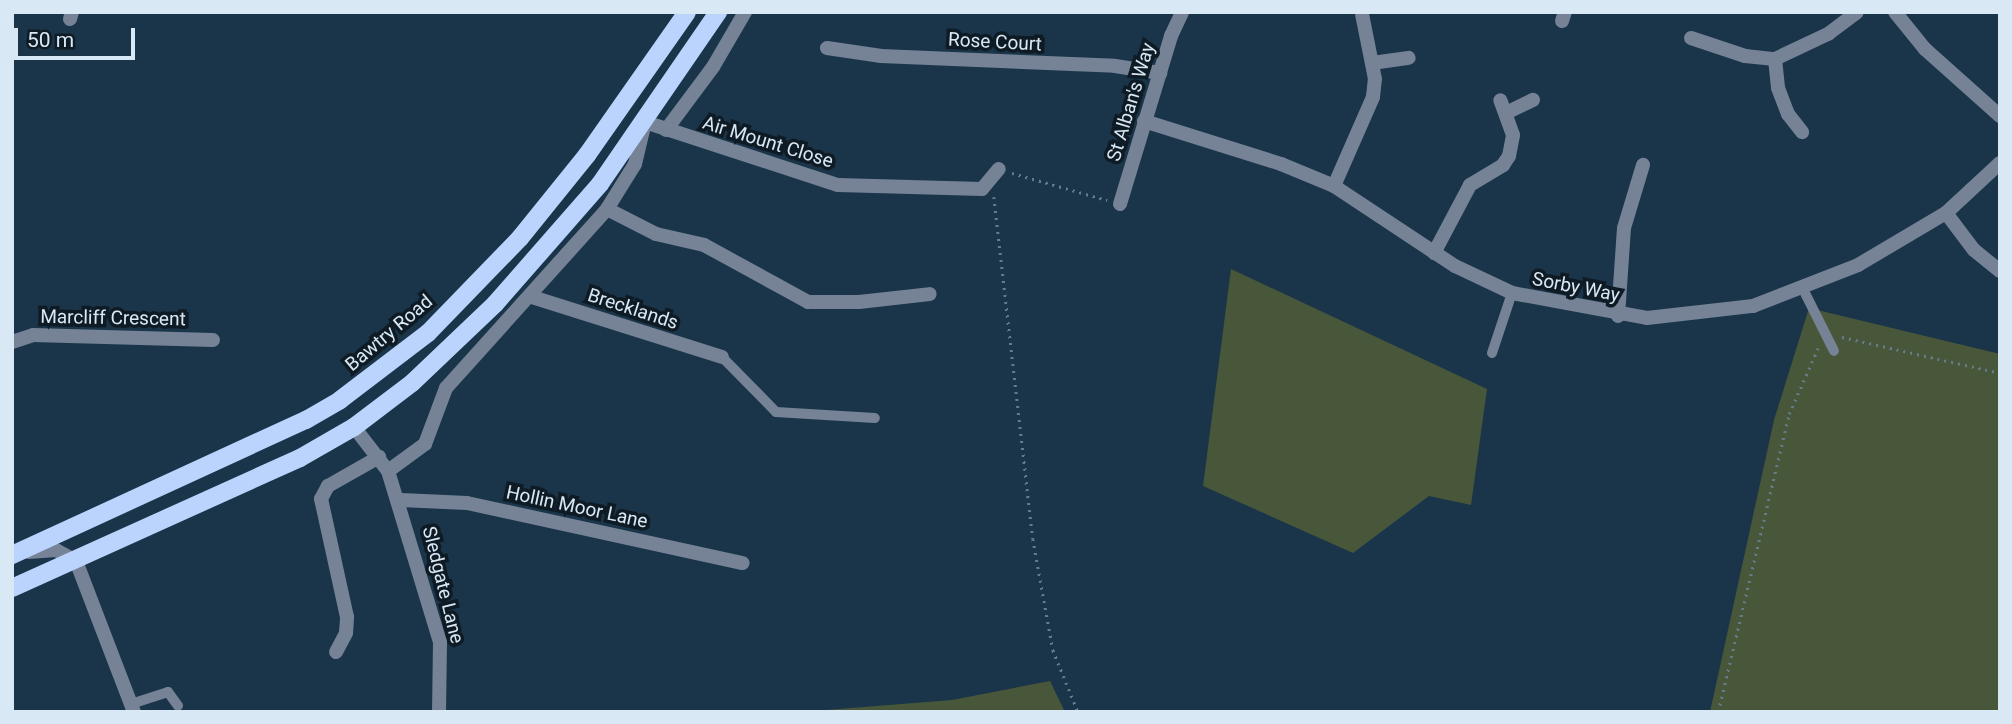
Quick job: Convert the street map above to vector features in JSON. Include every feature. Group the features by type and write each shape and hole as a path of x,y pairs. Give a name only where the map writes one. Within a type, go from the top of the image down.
{"main road":[{"name":"Bawtry Road","path":"14,554 306,420 428,333 520,238 587,155 687,12"},
{"path":"12,588 182,513 354,427 443,356 495,304 600,184 718,12"},
{"path":"107,513 120,529 182,513"}],"street":[{"path":"666,130 713,67 745,12"},
{"name":"St Alban's Way","path":"1120,204 1144,121 1182,12"},
{"path":"1690,38 1745,56 1775,59 1828,34 1857,12"},
{"path":"1895,12 1925,49 2000,116"},
{"path":"1334,186 1368,115 1375,79 1362,14"},
{"name":"Rose Court","path":"827,48 881,56 1115,66 1160,73"},
{"path":"1372,63 1409,58"},
{"path":"1775,59 1788,114 1802,132"},
{"path":"1434,253 1470,185 1503,166 1509,156 1513,135 1503,107 1533,100"},
{"name":"Sorby Way","path":"1144,121 1281,164 1334,186 1434,253 1512,293 1618,316 1678,318 1711,314 1754,306 1802,289 1888,250 1946,213 2000,163"},
{"name":"Air Mount Close","path":"645,122 838,185 982,189"},
{"path":"354,427 388,471 425,444 446,388 532,297 607,209 635,164 645,122"},
{"path":"1618,316 1624,228 1643,165"},
{"path":"982,189 999,169"},
{"path":"607,209 656,234 704,245 808,302 859,302 930,294"},
{"path":"1946,213 1974,250 2000,271"},
{"name":"Brecklands","path":"532,297 722,358"},
{"name":"Marcliff Crescent","path":"14,340 33,334 214,340"},
{"path":"336,652 346,633 347,617 321,499 328,486 379,457"},
{"name":"Sledgate Lane","path":"388,471 401,500 440,642 439,712"},
{"name":"Hollin Moor Lane","path":"401,500 467,503 743,563"},
{"path":"14,554 56,550 76,561 133,708"}],"lane":[{"path":"1802,289 1834,351"},
{"path":"1492,353 1512,293"},
{"path":"722,358 776,412 875,418"},
{"path":"133,708 168,692 178,706"}],"path":[{"path":"999,169 1120,204"},
{"path":"982,189 997,199 1022,472 1053,650 1078,712"},
{"path":"1718,712 1789,414 1825,333 2000,373"}],"green space":[{"path":"1231,269 1487,389 1471,505 1429,496 1353,553 1203,486"},
{"path":"1809,308 2000,354 2000,712 1710,712 1774,420"},
{"path":"1050,681 1065,712 801,712 952,700"}]}
